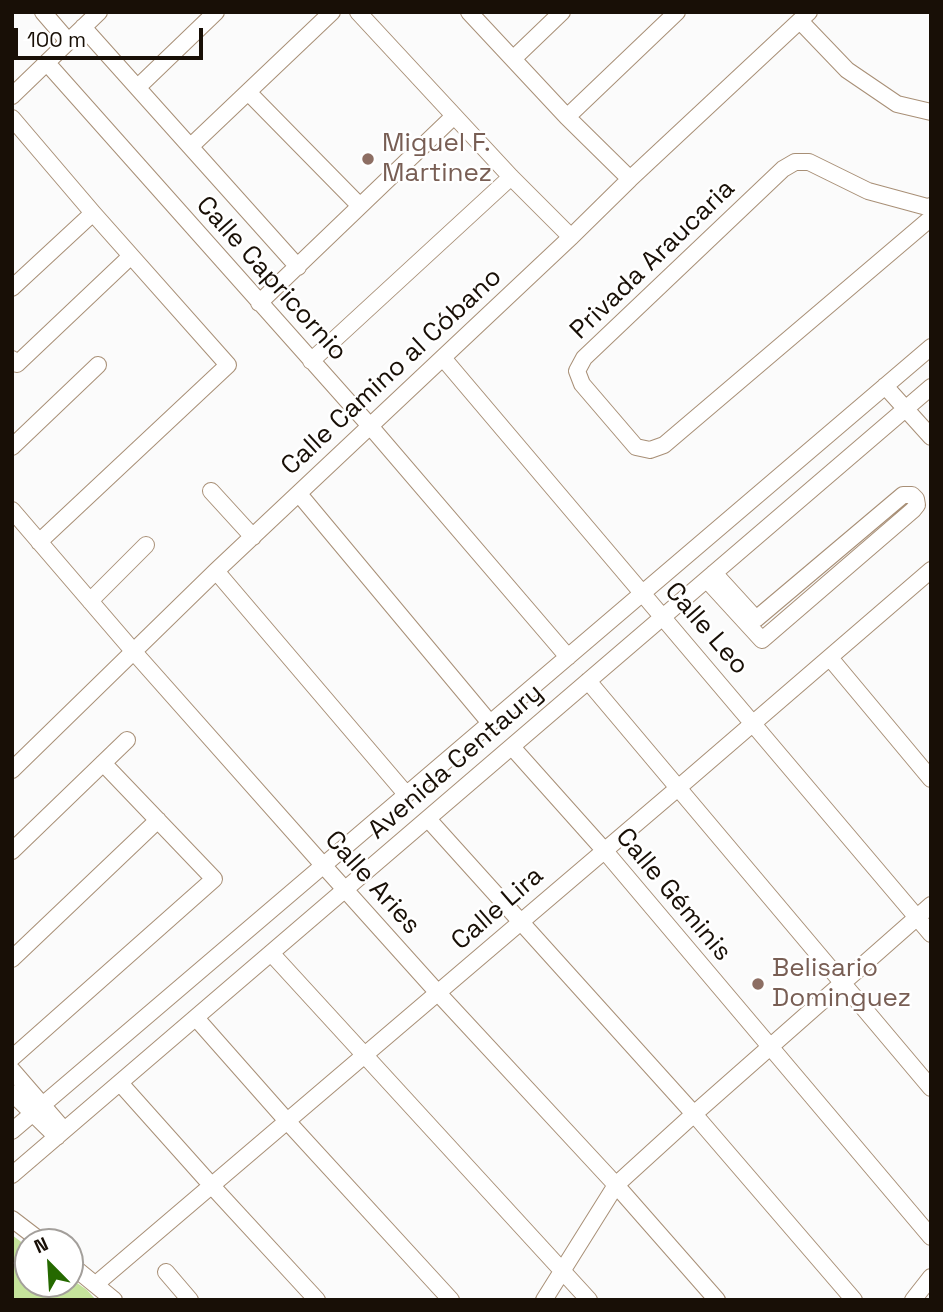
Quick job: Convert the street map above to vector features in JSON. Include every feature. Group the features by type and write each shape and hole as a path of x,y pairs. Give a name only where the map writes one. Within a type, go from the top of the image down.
{"street":[{"path":"43,12 68,41"},
{"path":"12,96 99,12"},
{"path":"138,87 216,12"},
{"path":"191,146 332,12"},
{"path":"358,12 510,177 570,237"},
{"path":"469,12 566,117 630,179"},
{"path":"513,59 562,12"},
{"path":"566,117 677,12"},
{"path":"804,16 847,70 897,104 931,112"},
{"name":"Calle Camino al Cóbano","path":"12,769 216,571 804,16"},
{"path":"83,27 298,267"},
{"name":"Calle Capricornio","path":"47,63 369,426 568,657"},
{"path":"248,92 360,206"},
{"path":"259,303 454,116"},
{"path":"12,118 228,366 39,542"},
{"name":"Privada Araucaria","path":"795,162 809,162 868,191 929,212 664,446 650,450 636,447 582,384 578,371 584,358 783,169 795,162"},
{"path":"311,361 510,177"},
{"path":"12,288 93,213"},
{"path":"12,359 17,364 131,256"},
{"name":"Avenida Centaury","path":"12,1130 931,347"},
{"name":"Calle Leo","path":"443,358 931,934"},
{"path":"12,447 98,365"},
{"path":"885,386 931,437"},
{"name":"Avenida Centaury","path":"12,1175 931,387"},
{"path":"211,491 253,537"},
{"path":"299,494 490,723"},
{"path":"903,495 912,495 916,499 914,510 762,640 710,576 756,619 903,495"},
{"name":"Calle Aries","path":"12,510 323,865 718,1300"},
{"path":"90,601 146,545"},
{"path":"216,571 406,794"},
{"name":"Calle Lira","path":"96,1284 753,722 928,579"},
{"path":"830,657 931,779"},
{"path":"588,681 931,1088"},
{"path":"12,850 127,740"},
{"name":"Calle Géminis","path":"512,747 604,850 931,1237"},
{"path":"12,1058 214,879 103,763"},
{"path":"428,819 694,1114 854,1300"},
{"path":"12,959 158,820"},
{"path":"544,1300 616,1185 931,905"},
{"path":"271,953 589,1300"},
{"path":"196,1018 451,1300"},
{"path":"12,1070 37,1109 60,1134"},
{"path":"120,1083 317,1300"},
{"path":"12,1093 37,1109"},
{"path":"166,1272 190,1300"},
{"path":"84,1275 114,1300"},
{"path":"913,1300 931,1277"}],"green space":[{"path":"12,1235 14,1298 84,1298 84,1288 96,1300 12,1300"}],"place":[{"name":"Miguel F. Martinez","path":"368,159"},
{"name":"Belisario Dominguez","path":"758,984"}]}
